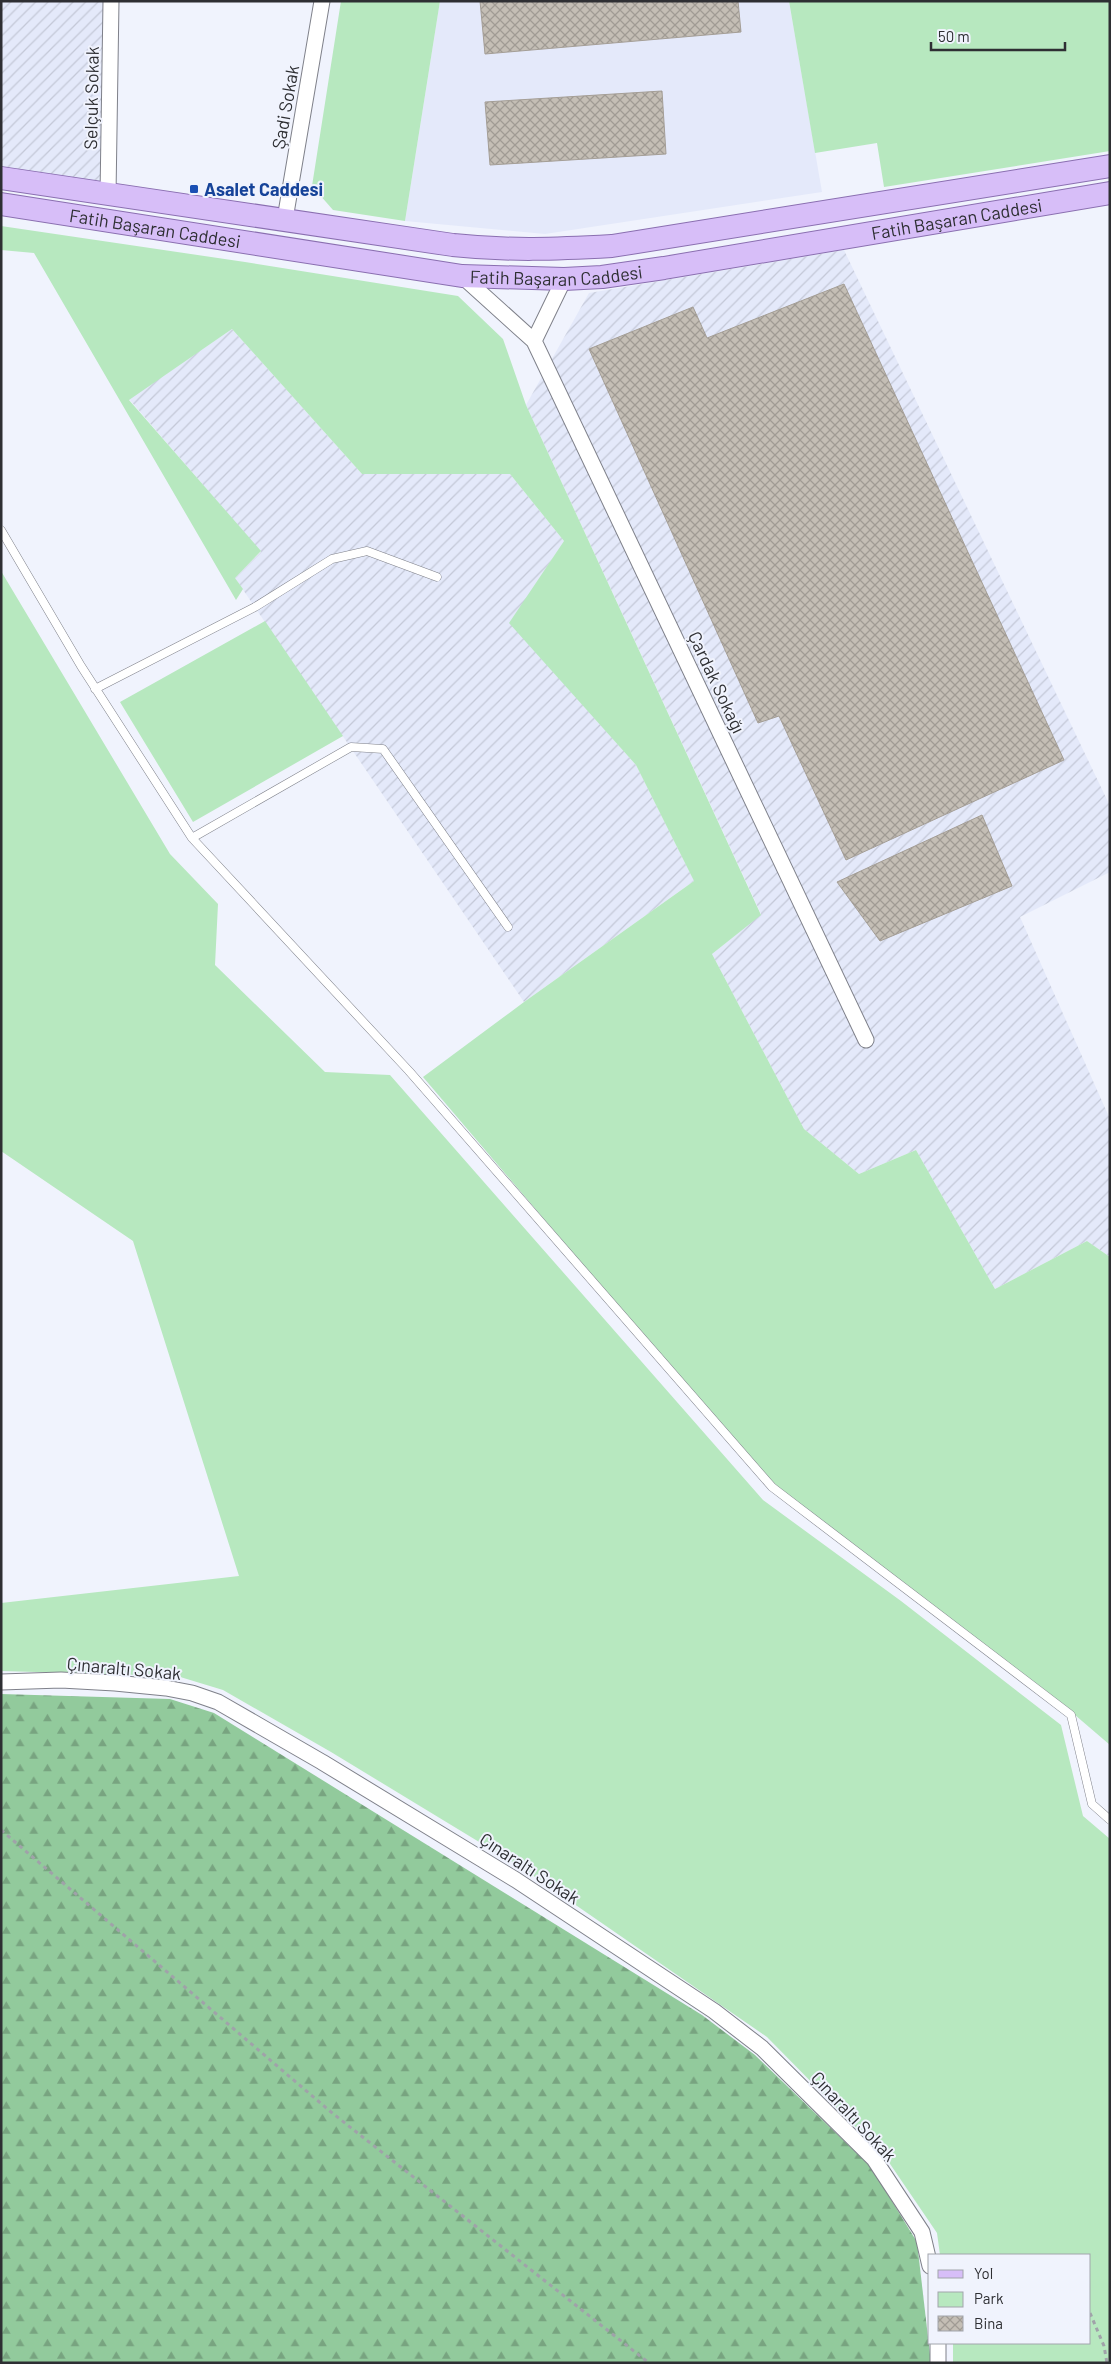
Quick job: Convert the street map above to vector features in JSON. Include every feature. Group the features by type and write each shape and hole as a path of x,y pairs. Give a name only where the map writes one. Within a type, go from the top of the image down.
{"main road":[{"name":"Fatih Başaran Caddesi","path":"1,178 498,250 612,246 1110,166"},
{"name":"Fatih Başaran Caddesi","path":"1,204 462,276 564,279 602,277 664,268 1110,193"}],"street":[{"name":"Selçuk Sokak","path":"108,195 111,1"},
{"name":"Şadi Sokak","path":"284,219 322,1"},
{"name":"Çardak Sokağı","path":"462,276 534,341 866,1040"},
{"path":"534,341 564,279"},
{"name":"Çınaraltı Sokak","path":"1,1682 61,1680 115,1683 166,1688 192,1693 218,1702 322,1762 516,1880 714,2011 762,2048 874,2159 922,2232 928,2258"},
{"path":"938,2344 938,2363"}],"lane":[{"path":"1,530 95,689 192,838 409,1071 772,1487 1071,1715 1092,1804 1110,1820"},
{"path":"95,689 255,607 332,559 367,551 438,577"},
{"path":"192,838 351,747 383,749 508,927"}],"path":[{"path":"1,1830 331,2112 649,2363"},
{"path":"1091,2315 1104,2346 1107,2363"}],"shaded area":[{"path":"1,1 114,1 111,201 1,185"},
{"path":"440,1 789,1 822,192 545,234 405,221"},
{"path":"844,250 1110,806 1110,872 1020,917 1110,1119 1110,1257 1087,1241 995,1289 916,1150 859,1174 804,1129 712,954 761,914 526,405 589,293"},
{"path":"232,329 362,474 510,474 564,541 510,623 636,765 694,881 524,1002 235,578 261,552 129,399"}],"green space":[{"path":"341,1 440,1 405,221 333,210 312,186"},
{"path":"789,1 1110,1 1110,151 884,187 877,143 815,153"},
{"path":"1,226 458,296 503,339 526,405 761,915 712,954 804,1129 859,1174 916,1150 995,1289 1087,1241 1110,1257 1110,1745 1075,1715 772,1487 423,1077 524,1002 694,881 636,765 509,623 564,541 510,474 362,474 232,329 129,400 261,551 235,578 243,589 236,600 34,253 1,250"},
{"path":"1,571 170,854 218,904 215,965 325,1072 390,1075 763,1500 901,1601 1061,1725 1083,1816 1110,1839 1110,2363 953,2363 953,2344 1091,2344 1091,2254 940,2254 937,2233 886,2158 767,2037 522,1868 331,1752 223,1690 177,1676 1,1671 1,1603 239,1576 133,1241 1,1151"},
{"path":"265,621 343,736 193,822 120,702"},
{"path":"1,1694 170,1699 214,1713 702,2015 755,2055 871,2167 917,2242 931,2363 1,2363"}],"building":[{"path":"480,1 738,1 741,32 485,54"},
{"path":"662,91 666,154 490,165 485,102"},
{"path":"844,284 1064,760 846,860 779,716 758,723 589,349 693,307 707,338"},
{"path":"982,815 1012,886 880,941 837,882"}],"place":[{"name":"Asalet Caddesi","path":"194,189"}]}
